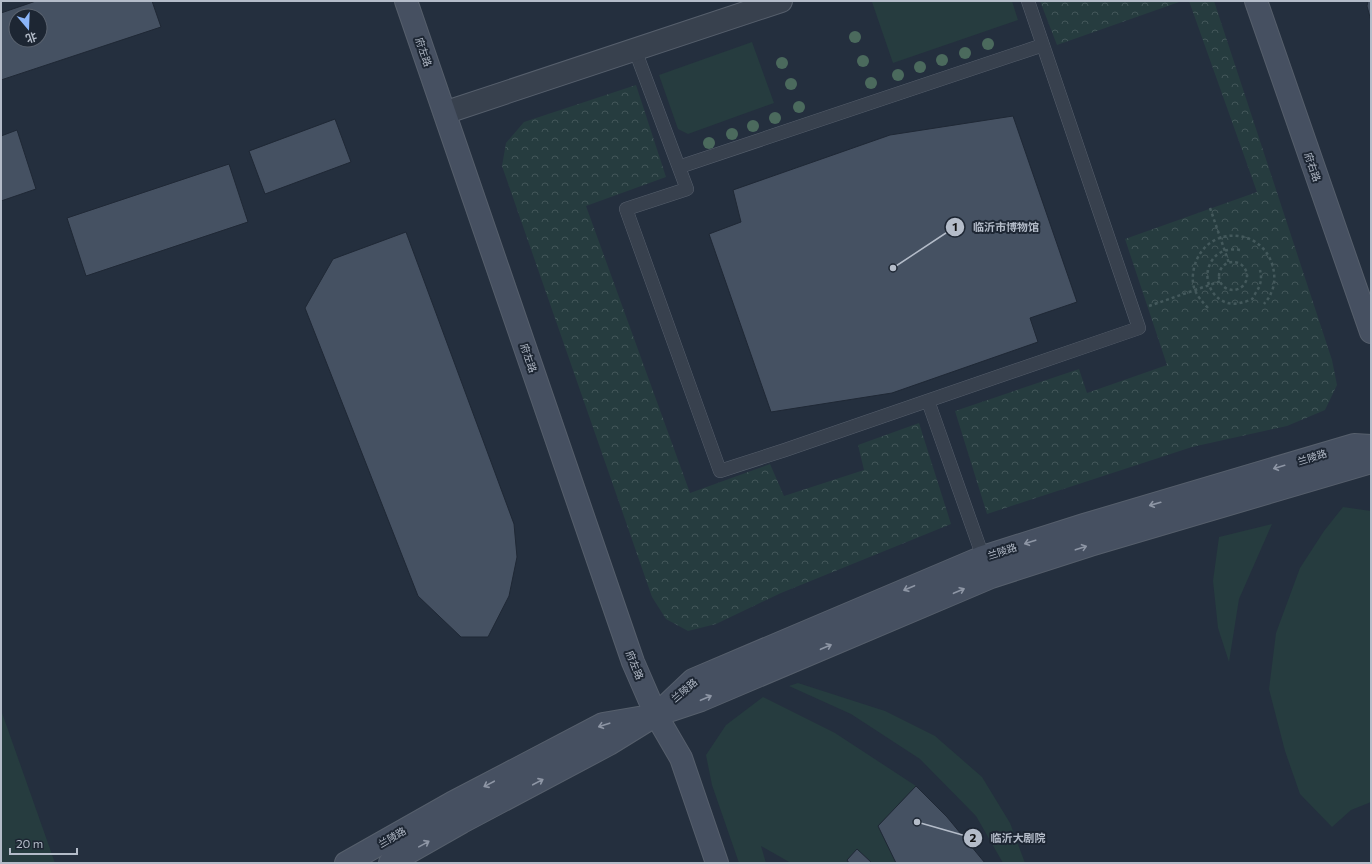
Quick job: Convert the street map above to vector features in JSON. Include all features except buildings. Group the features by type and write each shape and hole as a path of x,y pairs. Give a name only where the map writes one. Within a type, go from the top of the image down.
{"main road":[{"name":"府左路","path":"406,1 451,112"},
{"name":"府左路","path":"418,1 451,112 633,662 656,715 681,758 717,863"},
{"name":"府右路","path":"1256,1 1371,332"},
{"name":"府右路","path":"1268,1 1371,297"},
{"name":"兰陵路","path":"390,863 462,822 609,744 656,715 693,680 983,557 1084,525 1354,445 1371,446"},
{"name":"兰陵路","path":"346,863 452,803 604,724 656,715 701,700 991,577 1090,545 1371,462"},
{"name":"府左路","path":"656,715 670,763 705,863"}],"street":[{"path":"451,112 781,1"}],"lane":[{"path":"635,50 687,189 626,209 720,471 1139,328 1028,1"},
{"path":"679,167 1043,45"},
{"path":"928,401 983,557"}],"path":[{"path":"1210,208 1229,263"},
{"path":"1208,308 1194,291 1193,276 1196,259 1209,243 1220,237 1228,235 1248,238 1264,248 1271,260 1275,278 1271,294 1264,304"},
{"path":"1240,250 1231,249 1214,256 1209,265 1207,273 1208,286 1217,298 1233,304 1242,303 1252,299 1260,286 1262,277 1260,270"},
{"path":"1238,262 1247,272 1246,281 1235,290 1226,288 1220,281 1219,277 1222,268 1229,263 1238,262"},
{"path":"1134,311 1220,281"}],"green space":[{"path":"1012,1 1018,20 893,63 872,2"},
{"path":"1040,1 1182,1 1057,45"},
{"path":"1189,1 1214,1 1332,360 1337,385 1325,410 1287,426 1192,447 987,514 955,411 1079,369 1087,393 1167,365 1125,239 1257,192"},
{"path":"752,42 774,103 688,134 678,129 659,75"},
{"path":"636,85 666,177 586,206 690,493 770,464 784,496 864,470 858,445 919,423 951,524 781,593 716,624 688,631 666,619 652,597 502,166 506,143 524,122"},
{"path":"1343,507 1371,511 1371,802 1351,810 1332,827 1300,794 1285,751 1269,689 1276,633 1300,568 1324,531"},
{"path":"1272,524 1239,599 1229,662 1218,628 1213,581 1219,537"},
{"path":"798,683 885,711 935,736 982,777 1010,823 1025,863 1003,863 976,816 920,759 851,714 789,686"},
{"path":"763,697 835,733 916,786 878,826 896,863 872,863 857,850 847,860 849,863 791,863 761,846 766,863 739,863 712,785 706,755 726,725"},
{"path":"1,710 55,863 1,863"}],"place":[{"name":"临沂市博物馆","path":"893,268"},
{"name":"临沂大剧院","path":"917,822"}]}
